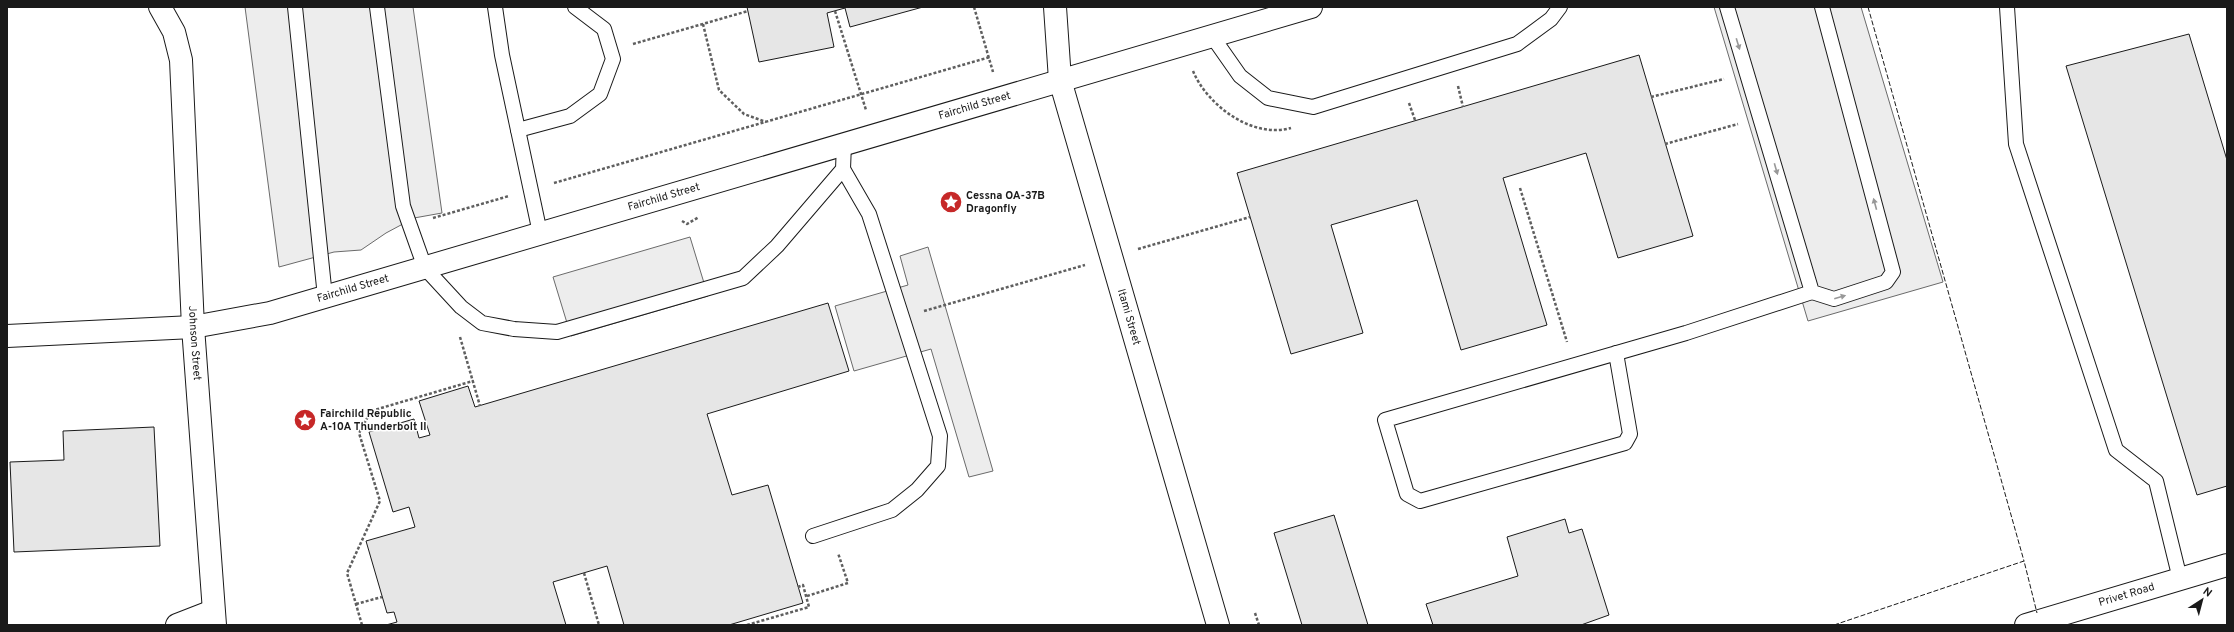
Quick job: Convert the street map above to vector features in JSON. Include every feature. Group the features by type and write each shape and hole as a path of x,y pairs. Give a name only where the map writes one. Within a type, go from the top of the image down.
{"street":[{"name":"Johnson Street","path":"160,7 174,32 181,60 193,327 214,618"},
{"name":"Itami Street","path":"1055,7 1060,80 1218,625"},
{"name":"Fairchild Street","path":"7,336 193,327 270,313 1311,7"},
{"name":"Privet Road","path":"2026,625 2227,565"},
{"path":"176,625 214,618"}],"lane":[{"path":"295,7 325,297"},
{"path":"377,7 403,206 409,226 425,268 461,307 482,323 514,329 557,332 743,278 777,246 843,169"},
{"path":"495,7 502,55 540,233"},
{"path":"518,130 570,116 600,94 613,59 604,29 575,7"},
{"path":"1212,36 1240,76 1268,98 1313,107 1517,44 1551,19 1560,7"},
{"path":"1727,7 1812,292"},
{"path":"1616,354 1630,434 1625,443 1420,501 1407,494 1385,420 1616,354 1812,292 1834,299 1886,282 1893,272 1822,7"},
{"path":"2007,7 2016,144 2116,450 2156,481 2180,579"},
{"path":"813,536 892,510 918,490 938,466 940,436 869,214 843,169 844,144"}],"path":[{"path":"974,7 993,69 993,100"},
{"path":"629,46 748,11"},
{"path":"835,11 874,135"},
{"path":"703,24 719,90 744,114 766,122"},
{"path":"409,226 990,57"},
{"path":"1192,69 1199,85 1214,102 1230,114 1263,129 1282,130 1296,126"},
{"path":"1651,97 1747,73"},
{"path":"1408,100 1414,120"},
{"path":"1665,144 1761,118"},
{"path":"1520,188 1574,366"},
{"path":"679,220 687,224 696,220 702,214"},
{"path":"902,317 1250,217"},
{"path":"459,335 480,406"},
{"path":"362,625 347,573 380,501 359,433 371,411 473,381"},
{"path":"806,596 848,583 831,530"},
{"path":"584,572 600,625"},
{"path":"747,625 809,607 803,585 798,587"},
{"path":"356,604 382,596"},
{"path":"1255,613 1259,625"}],"shaded area":[{"path":"245,7 413,7 442,213 414,218 386,233 361,250 334,252 279,267"},
{"path":"1714,7 1861,7 1943,282 1808,321"},
{"path":"690,237 708,296 571,336 553,277"},
{"path":"928,247 993,471 969,477 931,349 854,371 835,306 908,285 900,256"}],"building":[{"path":"747,7 923,7 850,27 845,8 827,13 834,47 759,62"},
{"path":"2189,34 2227,160 2227,486 2197,495 2066,66"},
{"path":"1639,55 1693,236 1618,258 1586,153 1503,178 1547,325 1461,350 1417,200 1331,225 1363,333 1291,354 1237,173"},
{"path":"828,303 849,371 707,414 732,495 768,485 803,603 729,625 624,625 607,566 553,582 566,625 386,625 397,622 394,612 387,613 366,541 415,527 409,507 393,512 369,432 414,419 419,438 430,435 419,401 468,386 475,407"},
{"path":"154,427 160,546 14,552 10,462 64,460 63,431"},
{"path":"1334,515 1368,625 1302,625 1274,533"},
{"path":"1565,519 1569,533 1582,529 1609,615 1581,625 1433,625 1426,604 1518,576 1507,537"}],"fence":[{"path":"1868,7 2024,561"},
{"path":"1834,625 2024,561 2037,613"}],"place":[{"name":"Cessna OA-37B Dragonfly","path":"951,202"},
{"name":"Fairchild Republic A-10A Thunderbolt II","path":"305,420"}]}
